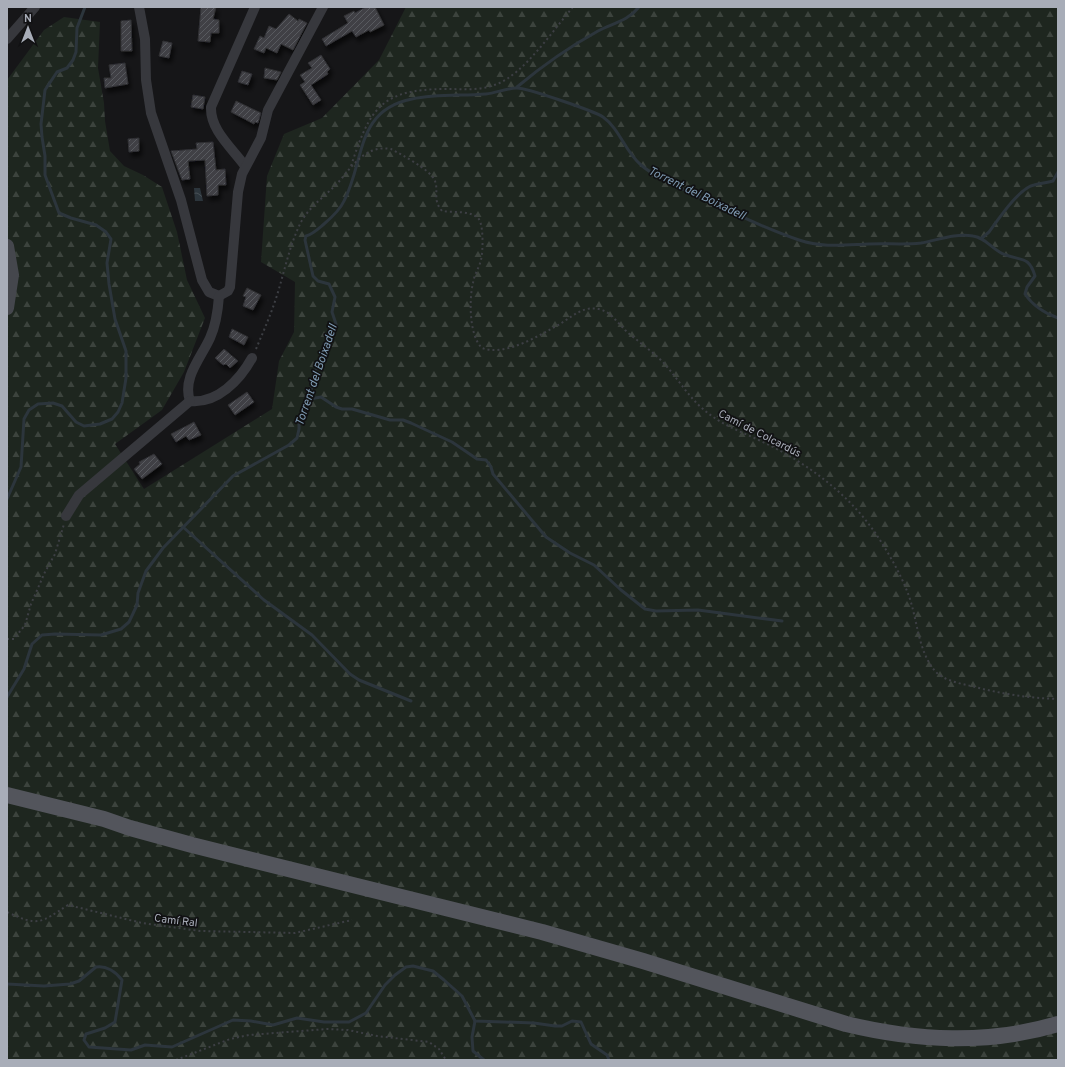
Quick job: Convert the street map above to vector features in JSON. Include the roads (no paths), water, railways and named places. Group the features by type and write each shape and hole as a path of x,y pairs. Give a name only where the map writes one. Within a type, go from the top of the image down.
{"main road":[{"path":"7,795 104,819 130,828 192,845 542,932 643,961 846,1024 878,1032 940,1039 993,1037 1058,1024"},
{"path":"104,819 130,822 494,910 646,953 848,1016 879,1023 911,1028 967,1030 1018,1025 1058,1015"}],"street":[{"path":"7,39 35,7"},
{"path":"139,7 146,39 146,80 151,113 181,200 202,280 209,292 219,296"},
{"path":"245,166 215,126 211,117 211,107 255,7"},
{"path":"219,296 228,291 230,287 238,192 245,166 250,161 259,142 268,110 323,7"},
{"path":"7,246 12,275 7,308"},
{"path":"190,401 187,392 191,375 213,331 219,296"},
{"path":"66,516 79,494 190,401 204,400 224,391 238,380 252,358"}],"water":[{"path":"194,188 200,188 203,201 195,201"}],"waterway":[{"path":"7,499 21,467 24,419 29,410 38,404 53,403 62,406 76,422 84,426 100,424 112,419 118,412 122,403 126,378 126,351 115,319 109,284 107,263 111,239 106,232 96,225 59,213 45,175 45,156 41,124 45,90 57,72 67,68 73,60 76,52 77,28 85,7"},
{"path":"517,87 566,50 598,31 625,19 639,7"},
{"name":"Torrent del Boixadell","path":"7,697 24,669 32,644 42,635 101,635 121,629 129,622 137,605 138,593 146,571 163,548 233,476 289,445 297,438 299,419 310,399 313,376 336,324 332,312 335,297 329,284 318,281 313,276 305,240 306,236 320,228 340,208 351,186 364,139 380,114 394,105 421,97 486,94 513,88 523,89 546,96 603,117 614,128 635,160 660,178 746,219 808,243 825,245 915,244 960,235 978,237 997,251 1024,260 1030,265 1035,276 1027,287 1025,294 1039,309 1058,318"},
{"path":"982,238 989,232 1009,205 1022,192 1028,187 1053,181 1058,172"},
{"path":"310,399 321,397 336,407 342,409 352,409 390,420 403,420 452,442 477,459 486,460 491,467 493,474 546,537 570,553 594,565 621,590 645,609 656,611 698,610 782,621"},
{"path":"183,527 264,600 312,635 350,674 359,680 411,701"},
{"path":"7,984 44,986 70,984 79,981 96,967 103,967 110,970 117,974 122,980 115,1022 105,1028 86,1034 84,1040 89,1047 131,1050 145,1045 172,1047 233,1020 251,1021 273,1025 297,1018 324,1022 349,1022 366,1013 385,985 395,975 406,967 413,966 433,971 444,980 462,996 475,1021 534,1023 555,1026 562,1026 572,1021 581,1022 591,1044 607,1055 609,1060"},
{"path":"475,1021 472,1037 473,1051 484,1060"}]}
